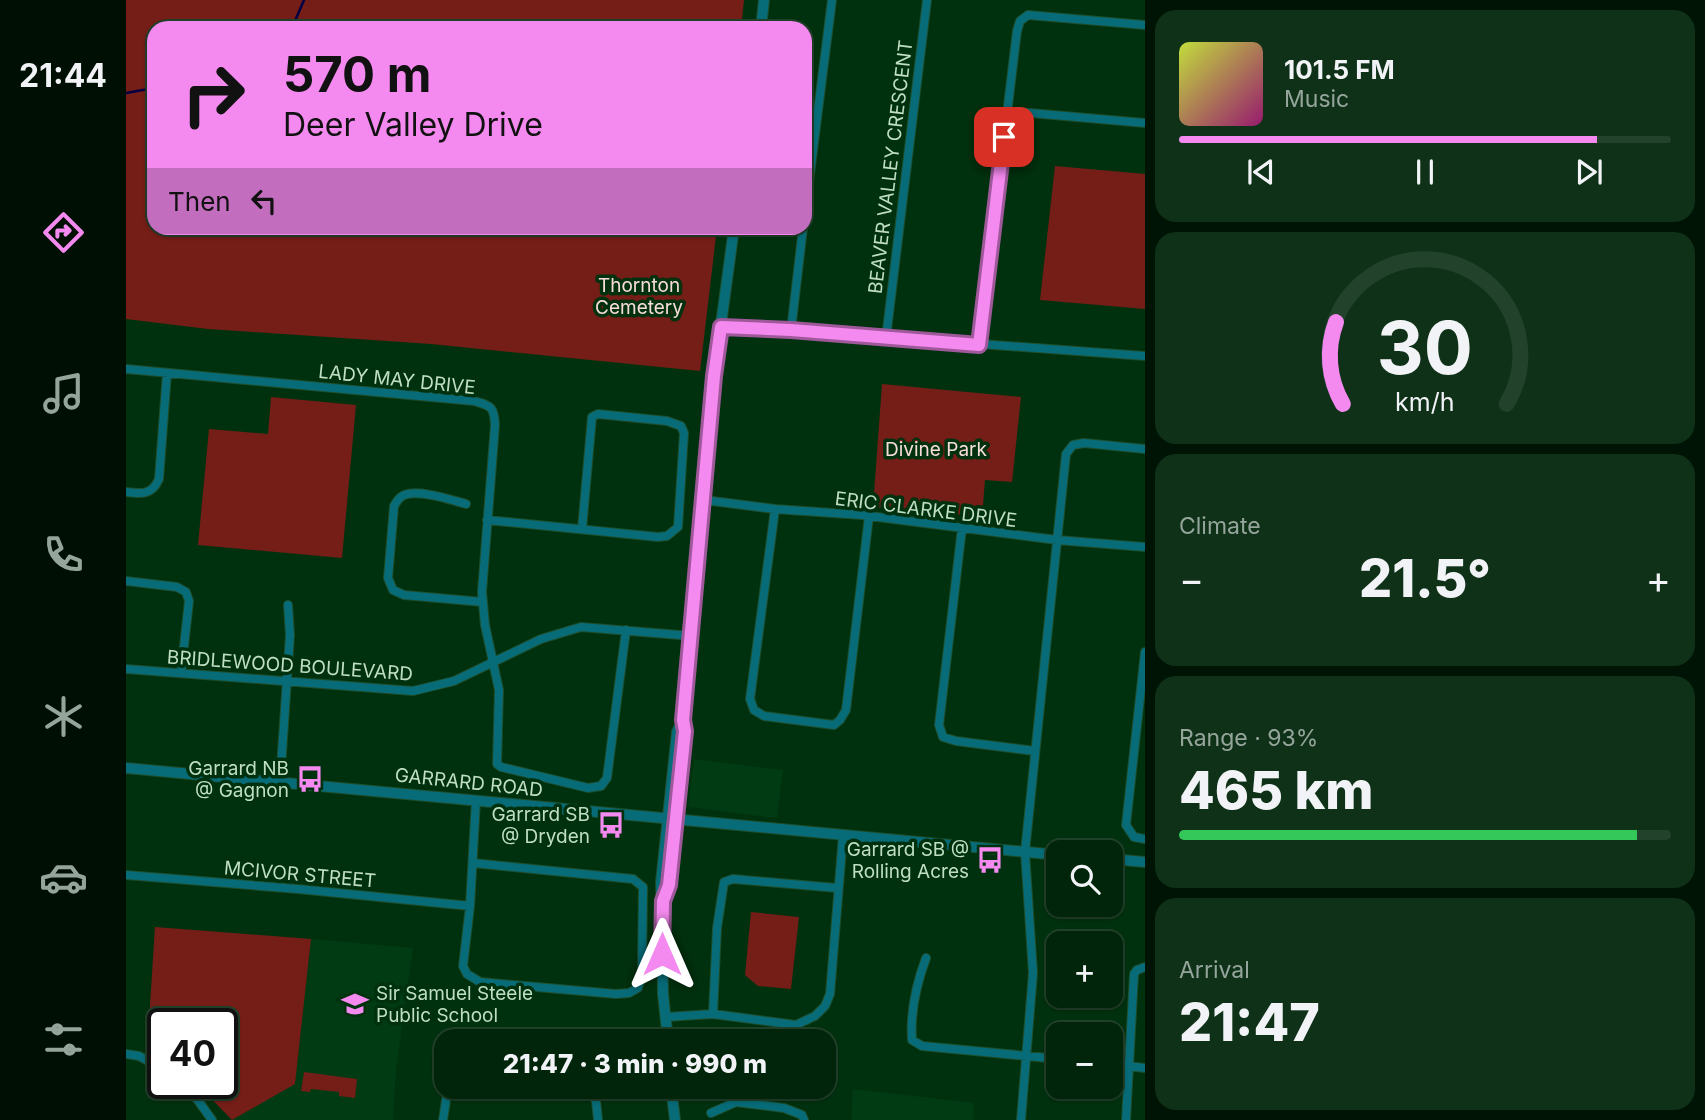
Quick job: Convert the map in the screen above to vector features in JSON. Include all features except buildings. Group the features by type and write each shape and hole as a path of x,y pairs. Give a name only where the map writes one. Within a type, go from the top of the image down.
{"street":[{"path":"762,21 764,0"},
{"path":"812,158 832,0"},
{"name":"BEAVER VALLEY CRESCENT","path":"886,338 927,0"},
{"path":"979,345 1020,21 1028,15 1145,25"},
{"path":"1007,111 1145,123"},
{"path":"667,1029 663,994 663,901 669,885 677,733 683,720 714,376 733,235"},
{"path":"791,330 802,235"},
{"path":"721,327 1145,356"},
{"name":"LADY MAY DRIVE","path":"126,369 474,401 489,405 494,412 495,425 483,554 483,603 499,690 497,764 501,767 561,783 595,788 601,786 607,778 626,630"},
{"path":"126,492 149,493 159,479 167,373"},
{"path":"487,520 658,537 672,533 678,527 683,467 684,433 681,426 667,421 598,414 592,417 582,529"},
{"path":"1021,1120 1033,973 1025,852 1066,454 1073,445 1084,443 1145,449"},
{"path":"466,504 441,496 409,493 401,497 394,506 388,578 393,590 404,595 483,603"},
{"name":"ERIC CLARKE DRIVE","path":"704,500 775,509 869,516 1057,540 1145,547"},
{"path":"775,509 750,699 754,710 764,716 834,724 846,710 869,516"},
{"path":"962,528 939,725 943,737 956,741 1035,751"},
{"path":"126,581 177,587 186,592 188,601 181,673"},
{"path":"279,782 290,635 288,605"},
{"name":"BRIDLEWOOD BOULEVARD","path":"126,669 413,691 454,681 541,639 581,627 692,636"},
{"path":"1145,652 1126,825 1133,837 1145,839"},
{"name":"GARRARD ROAD","path":"126,768 1046,854"},
{"path":"473,863 633,879 643,887 642,974 638,988 629,993 616,994 480,982 467,974 463,966 470,906 476,800"},
{"path":"666,1017 713,1014 796,1024 815,1016 825,1006 830,994 843,836"},
{"path":"1123,860 1145,862"},
{"name":"MCIVOR STREET","path":"126,875 470,906"},
{"path":"713,1014 717,928 724,882 733,879 837,888"},
{"path":"926,958 917,982 911,1022 912,1040 922,1046 1046,1058"},
{"path":"1126,1120 1134,974 1145,967"},
{"path":"126,1054 147,1060"},
{"path":"1123,1065 1145,1068"},
{"path":"197,1099 212,1120"},
{"path":"443,1120 446,1099"},
{"path":"595,1099 598,1120"},
{"path":"672,1099 675,1120"},
{"path":"711,1113 736,1102 784,1108 802,1115 804,1120"}],"shaded area":[{"path":"694,759 783,770 777,818 688,807"},
{"name":"Sir Samuel Steele Public School","path":"311,939 413,948 396,1069 393,1120 232,1120 295,1083"},
{"path":"853,1089 974,1103 973,1120 851,1120"}],"green space":[{"name":"Thornton Cemetery","path":"126,0 744,0 742,21 147,21 147,235 716,235 700,371 431,344 208,329 126,319"},
{"path":"1055,166 1145,174 1145,309 1040,300"},
{"name":"Divine Park","path":"882,384 1021,397 1012,482 985,480 982,517 873,507"},
{"path":"271,397 356,405 342,558 198,545 209,429 268,434"},
{"path":"751,912 799,917 791,989 758,986 745,975"},
{"path":"155,927 311,939 295,1084 232,1120 212,1099 238,1099 238,1008 150,1008"},
{"path":"304,1072 357,1079 355,1098 339,1096 339,1092 311,1089 310,1092 301,1091"}],"waterway":[{"path":"295,21 304,0"},
{"path":"126,93 147,89"}],"place":[{"name":"Garrard NB @ Gagnon","path":"310,779"},
{"name":"Garrard SB @ Dryden","path":"611,825"},
{"name":"Garrard SB @ Rolling Acres","path":"990,860"},
{"name":"Sir Samuel Steele Public School","path":"355,1004"}],"route":[{"path":"662,954 663,901 669,885 673,859 714,376 721,327 979,345 1004,137"}]}
